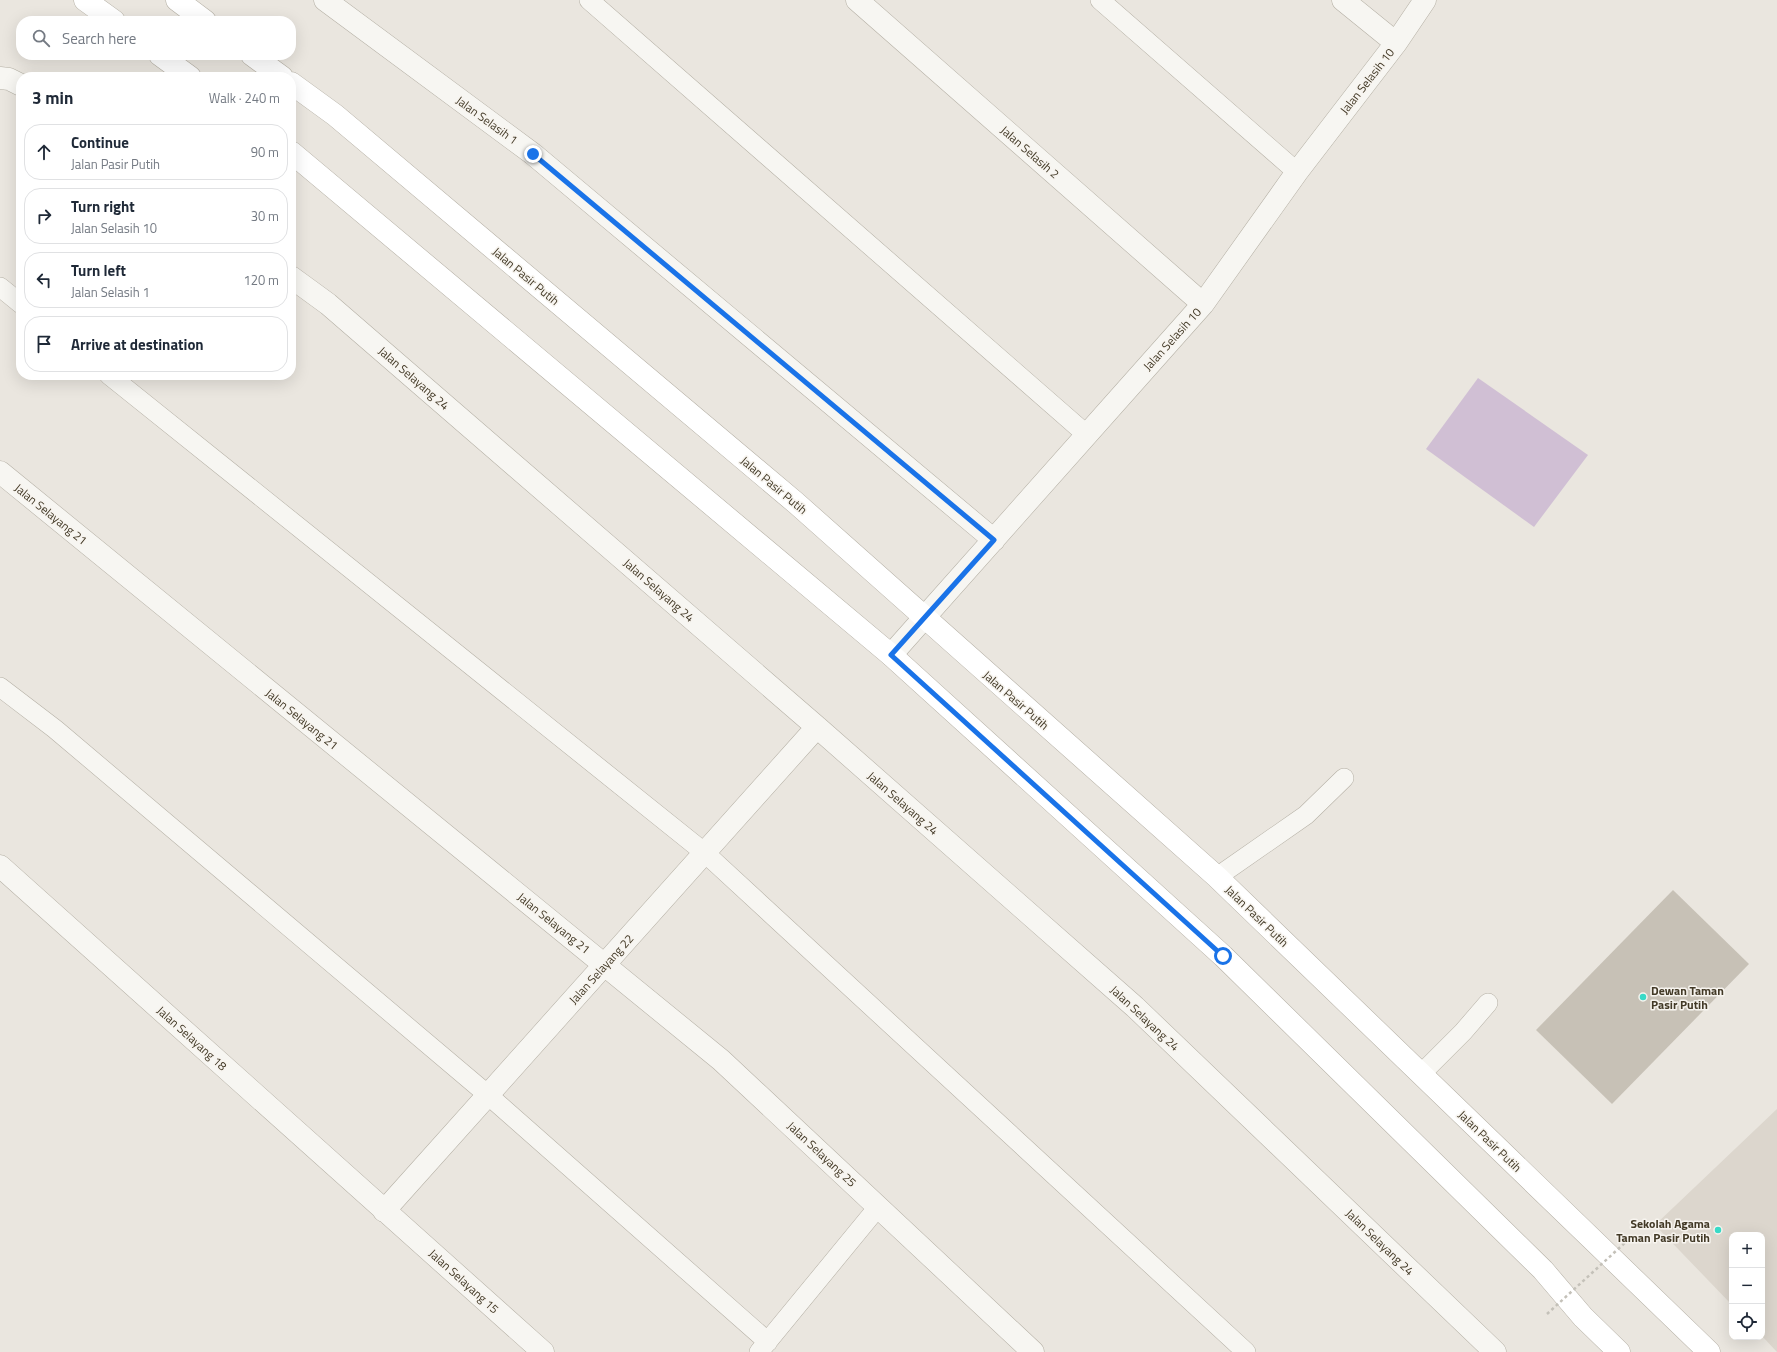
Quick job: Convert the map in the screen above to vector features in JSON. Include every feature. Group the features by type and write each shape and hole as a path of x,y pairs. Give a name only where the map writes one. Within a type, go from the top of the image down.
{"main road":[{"path":"85,0 107,16"},
{"path":"176,0 198,16"},
{"path":"167,60 183,72"},
{"path":"259,60 275,72"},
{"name":"Jalan Pasir Putih","path":"296,87 335,115 790,498 1217,877 1709,1352"},
{"path":"296,156 891,655 1223,956 1543,1270 1583,1317 1619,1352"}],"street":[{"name":"Jalan Selasih 1","path":"325,0 533,154 994,540"},
{"name":"Jalan Selasih 2","path":"857,0 1203,304"},
{"path":"1343,0 1396,43"},
{"name":"Jalan Selasih 10","path":"891,655 1203,304 1297,172 1396,43 1425,0"},
{"path":"0,78 9,79 16,82"},
{"name":"Jalan Selayang 24","path":"296,281 328,304 818,727 1135,1007 1495,1352"},
{"name":"Jalan Selayang 21","path":"0,472 605,965"},
{"name":"Jalan Selayang 22","path":"384,1210 818,727"},
{"name":"Jalan Selayang 18","path":"0,866 384,1210"},
{"name":"Jalan Selayang 25","path":"605,965 722,1060 1033,1352"},
{"name":"Jalan Selayang 15","path":"384,1210 543,1352"}],"lane":[{"path":"589,0 1087,435"},
{"path":"1100,0 1297,172"},
{"path":"0,287 16,300"},
{"path":"115,380 705,853 1246,1352"},
{"path":"0,687 55,728 488,1095 763,1347 878,1207"},
{"path":"1217,877 1306,815 1344,778"},
{"path":"1421,1074 1488,1003"}],"path":[{"path":"1547,1314 1628,1240"}],"shaded area":[{"path":"1478,378 1588,455 1534,527 1426,449"},
{"name":"Sekolah Agama Taman Pasir Putih","path":"1777,1109 1777,1352 1765,1339 1765,1232 1729,1232 1729,1302 1655,1225"}],"building":[{"name":"Dewan Taman Pasir Putih","path":"1673,890 1749,964 1612,1104 1536,1030"}],"place":[{"name":"Dewan Taman Pasir Putih","path":"1643,997"},
{"name":"Sekolah Agama Taman Pasir Putih","path":"1718,1230"}],"route":[{"path":"533,154 994,540 891,655 1223,956"}]}
